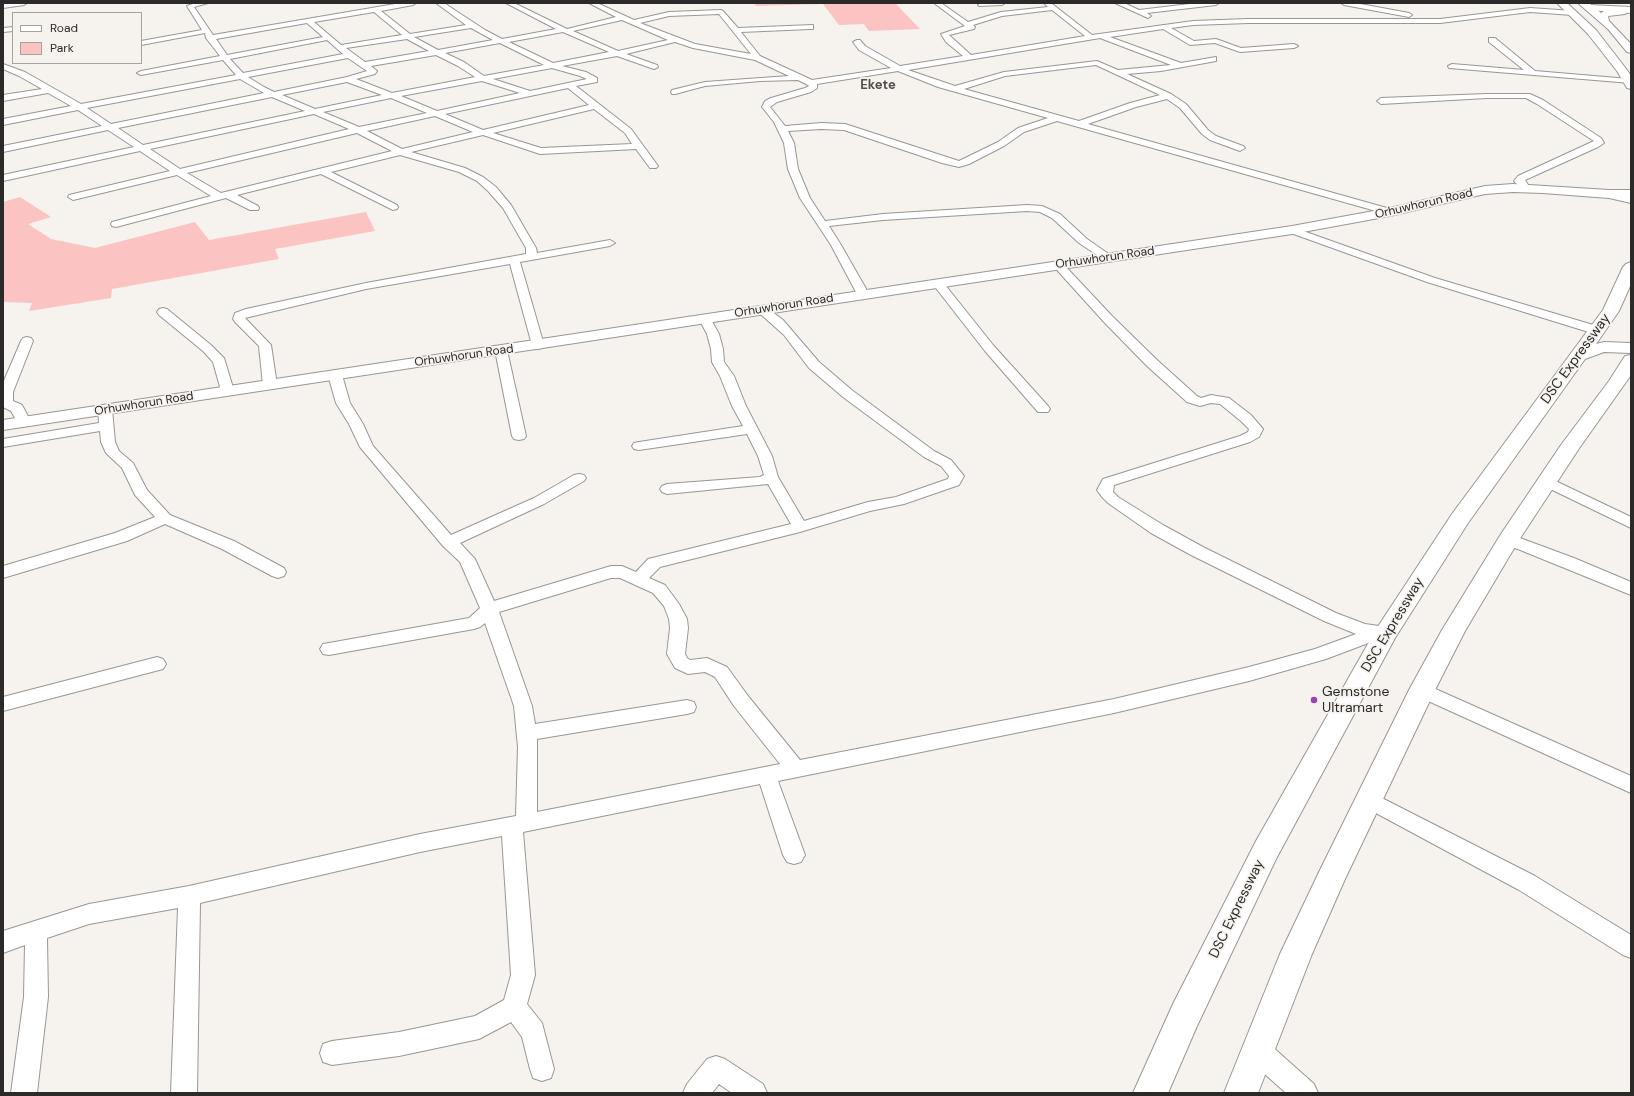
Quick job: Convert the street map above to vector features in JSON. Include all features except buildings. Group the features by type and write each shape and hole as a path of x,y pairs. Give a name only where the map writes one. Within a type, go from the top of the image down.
{"main road":[{"path":"1562,3 1592,32 1630,83"},
{"path":"1568,3 1587,7 1605,22 1631,50"},
{"path":"1573,13 1587,7"},
{"path":"1605,22 1604,14 1628,11"},
{"path":"1609,194 1629,202"},
{"name":"DSC Expressway","path":"1150,1093 1185,1015 1266,850 1386,633 1460,519 1611,311 1631,267"},
{"path":"1611,311 1610,325 1612,330 1620,339 1631,346"},
{"path":"1579,355 1604,347 1631,346"},
{"path":"1242,1093 1296,954 1368,799 1422,690 1454,630 1509,539 1571,445 1617,382 1631,360"}],"street":[{"path":"3,6 24,3"},
{"path":"188,4 205,3"},
{"path":"142,43 308,21 413,3"},
{"path":"73,196 358,130 594,80 583,74 551,65 471,26 438,3"},
{"path":"509,3 565,31 616,53 654,67"},
{"path":"592,3 675,40 693,46 757,58 811,83 901,70 1092,38 1158,21 1174,25 1248,21 1440,21 1530,10 1573,13"},
{"path":"937,3 968,24 971,28 945,34 949,40 970,58"},
{"path":"981,5 1002,3"},
{"path":"1047,3 1092,38"},
{"path":"1118,3 1158,21 1193,43 1216,41 1240,50 1294,46"},
{"path":"1138,12 1216,3"},
{"path":"1344,3 1440,21"},
{"path":"188,4 224,56 241,76 271,94 358,130 403,153 462,170 480,179 492,189 507,207 531,248 532,256"},
{"path":"1587,7 1628,11"},
{"path":"968,24 1001,14 1055,8"},
{"path":"375,9 406,36 461,64 482,78 528,93"},
{"path":"634,22 659,15 716,12 723,13 757,58"},
{"path":"363,65 565,31 623,18"},
{"path":"3,149 110,126 348,79 373,71 349,55 308,21"},
{"path":"340,47 471,26"},
{"path":"736,30 810,27"},
{"path":"1101,36 1180,66"},
{"path":"145,79 224,56 328,38"},
{"path":"3,178 392,95 616,53 675,40"},
{"path":"1492,40 1533,73"},
{"path":"857,42 871,54 901,70 956,89 1390,212"},
{"path":"3,122 349,55"},
{"path":"1117,72 1161,69 1213,59"},
{"path":"956,89 1004,74 1093,63 1100,64 1168,96 1183,106 1205,132 1213,138 1240,148"},
{"path":"139,64 145,79 161,91"},
{"path":"3,66 22,74 79,107 178,172 224,196 254,208"},
{"path":"1452,66 1630,83"},
{"path":"3,77 22,74"},
{"path":"675,92 705,84 730,81 760,78 800,79"},
{"path":"348,79 392,95 434,114 485,133 544,152 640,146"},
{"path":"811,83 814,86 808,90 768,103 766,107 783,129 789,143 793,169 805,198 863,294"},
{"path":"569,85 628,131 653,166"},
{"path":"3,98 48,90"},
{"path":"1079,124 1128,106 1168,96"},
{"path":"1381,101 1487,96 1527,96 1540,102 1598,140 1599,143 1595,145 1521,178 1519,181 1525,188"},
{"path":"116,224 323,171 596,106"},
{"path":"783,129 821,126 845,127 945,161 959,164 966,162 1001,144 1021,130 1056,118"},
{"path":"323,171 393,207"},
{"name":"Orhuwhorun Road","path":"3,425 1292,230 1390,212 1500,188 1564,191"},
{"path":"1564,191 1609,194"},
{"path":"1564,191 1629,202"},
{"path":"822,224 883,217 1027,208 1042,209 1056,216 1078,237 1107,257"},
{"path":"1292,230 1431,280 1596,330"},
{"path":"270,385 265,345 239,319 239,316 246,313 366,286 610,243"},
{"path":"514,259 538,345"},
{"path":"1056,265 1062,268 1108,319 1152,363 1192,399 1200,402 1211,399 1224,401 1246,418 1256,429 1254,434 1245,439 1108,482 1105,490 1107,494 1113,500 1157,529 1197,551 1330,617 1363,630 1386,633"},
{"path":"938,283 989,348 1043,409"},
{"path":"638,579 654,564 800,527 868,507 899,501 954,482 957,476 946,463 929,454 848,394 814,365 788,332 762,310"},
{"path":"163,312 207,348 219,361 227,391"},
{"path":"705,319 714,334 718,362 727,376 739,406 765,456 771,477 800,527"},
{"path":"24,422 17,408 6,403 6,392 27,341"},
{"path":"501,350 519,436"},
{"path":"332,1053 399,1044 479,1027 514,1007 523,975 519,824 528,747 523,706 489,609 467,558 449,542 367,447 356,424 343,403 336,375"},
{"path":"105,409 108,442 113,453 128,466 140,492 165,518 228,545 278,572"},
{"path":"3,443 107,426"},
{"path":"639,446 752,429"},
{"path":"667,489 763,481 771,477"},
{"path":"449,542 539,501 578,478"},
{"path":"1547,482 1631,523"},
{"path":"3,572 121,537 165,518"},
{"path":"1509,539 1631,589"},
{"path":"329,649 474,623 489,609 611,572 622,572 659,589 671,604 678,619 679,628 676,654 681,663 688,667 707,665 721,672 741,701 795,768"},
{"path":"3,942 89,914 189,896 420,843 1114,706 1249,674 1320,654 1369,636 1386,633"},
{"path":"3,704 157,664"},
{"path":"1422,690 1631,785"},
{"path":"526,733 688,707"},
{"path":"766,774 794,856"},
{"path":"1368,799 1527,883 1631,947"},
{"path":"184,1093 189,896"},
{"path":"24,1093 36,997 36,930"},
{"path":"514,1007 533,1031 542,1069"},
{"path":"1258,1051 1305,1093"},
{"path":"696,1093 716,1068 754,1093"}],"green space":[{"path":"754,3 895,3 920,29 869,31 864,24 839,25 823,4 756,6"},
{"path":"20,197 51,217 28,224 51,239 95,248 195,222 209,240 366,212 375,231 275,249 279,259 112,289 111,298 29,311 32,303 3,302 3,202"}],"place":[{"name":"Gemstone Ultramart","path":"1314,700"}],"district":[{"name":"Ekete","path":"878,86"}]}
